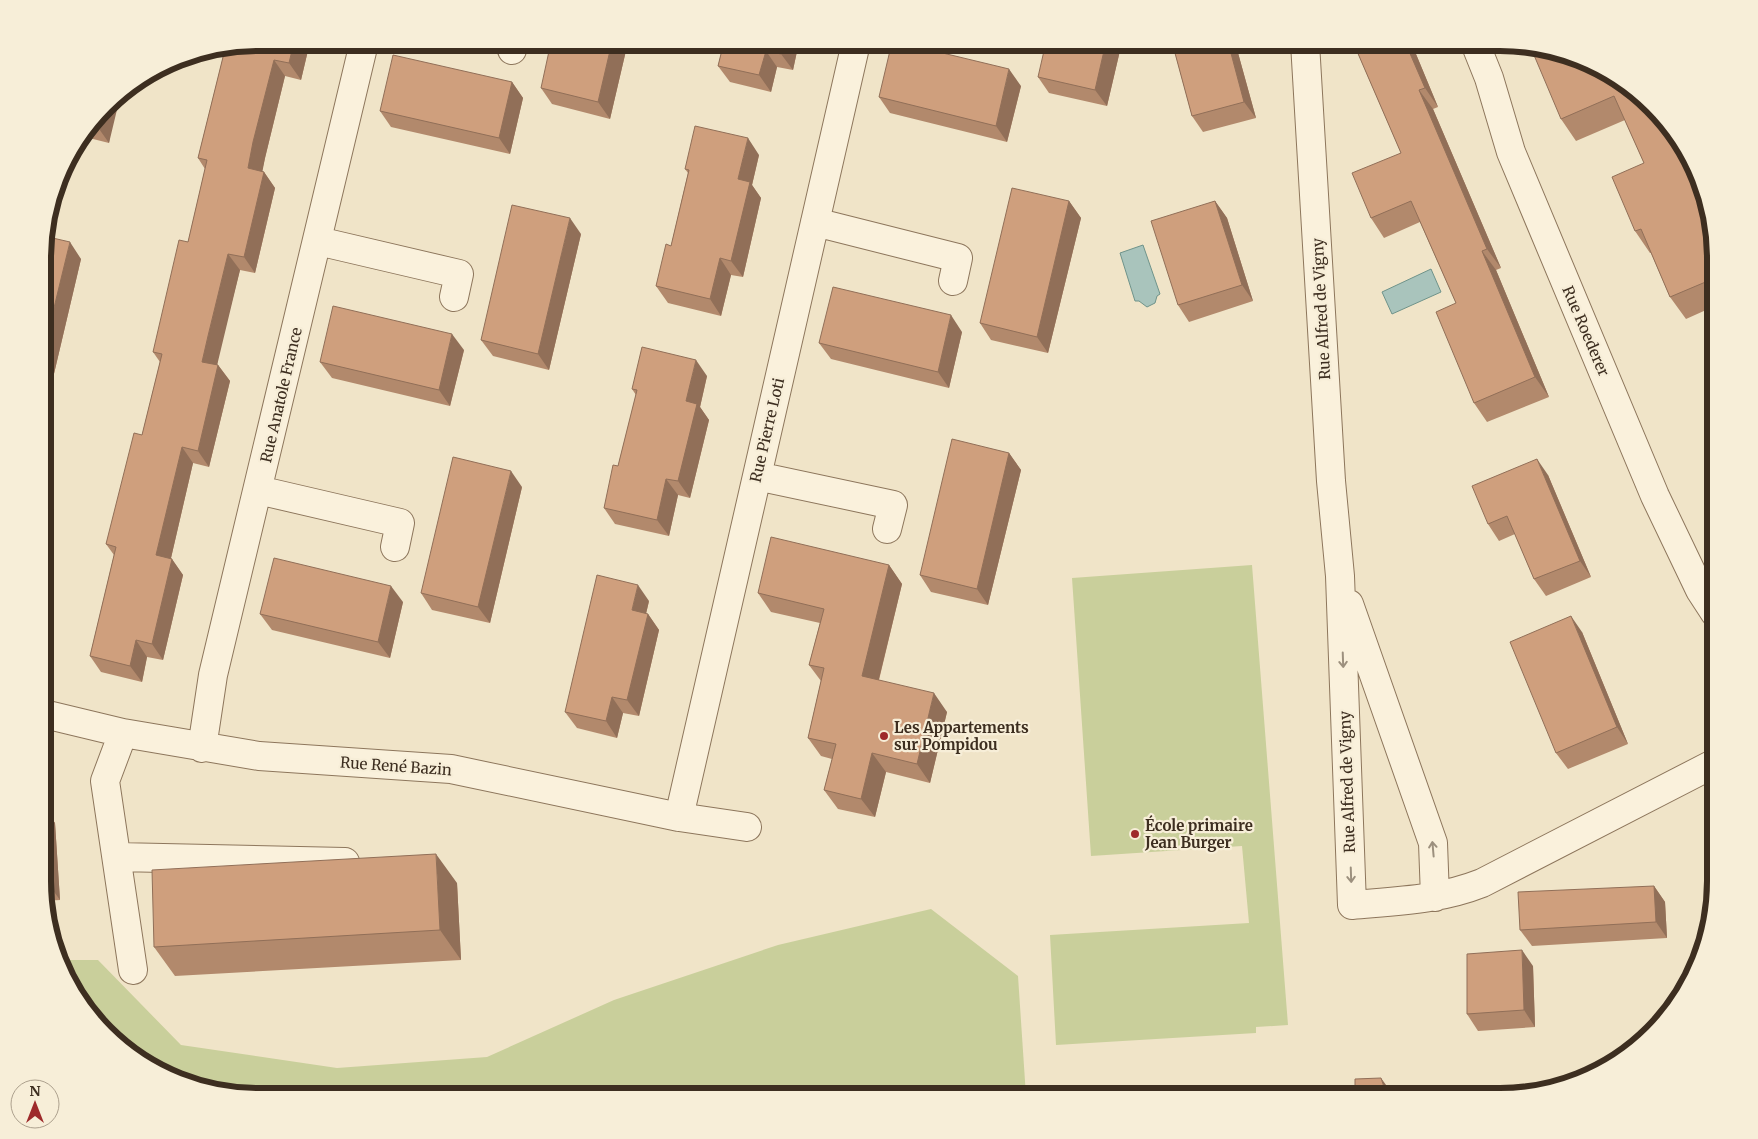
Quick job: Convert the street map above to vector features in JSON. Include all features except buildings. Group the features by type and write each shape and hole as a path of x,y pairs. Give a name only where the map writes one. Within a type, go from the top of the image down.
{"street":[{"name":"Rue Anatole France","path":"202,748 213,675 362,51"},
{"name":"Rue Pierre Loti","path":"679,817 854,51"},
{"name":"Rue Alfred de Vigny","path":"1306,51 1331,481 1340,576 1352,905 1455,894 1482,883 1707,768"},
{"name":"Rue Roederer","path":"1478,51 1489,78 1511,152 1651,487 1700,590 1707,601"},
{"path":"815,222 958,258 953,281"},
{"path":"318,241 459,274 454,298"},
{"path":"757,476 893,505 887,529"},
{"path":"258,490 400,523 395,547"},
{"name":"Rue Alfred de Vigny","path":"1340,576 1433,843 1435,897"},
{"name":"Rue René Bazin","path":"51,716 123,733 202,748 259,756 451,769 679,817 748,827"},
{"path":"123,733 106,781 133,970"},
{"path":"117,857 374,863"}],"green space":[{"path":"1252,565 1288,1025 1256,1027 1256,1033 1056,1045 1050,935 1249,923 1242,846 1091,856 1072,578"},
{"path":"931,909 1018,976 1025,1088 259,1088 231,1086 205,1081 179,1072 155,1060 132,1045 94,1007 79,984 67,960 98,960 181,1045 337,1068 487,1057 614,1000 778,945"}],"water":[{"path":"1143,245 1160,294 1157,296 1155,303 1147,307 1139,301 1135,301 1120,253"},
{"path":"1431,269 1441,292 1392,314 1382,292"}],"place":[{"name":"Les Appartements sur Pompidou","path":"884,736"},
{"name":"École primaire Jean Burger","path":"1135,834"}]}
